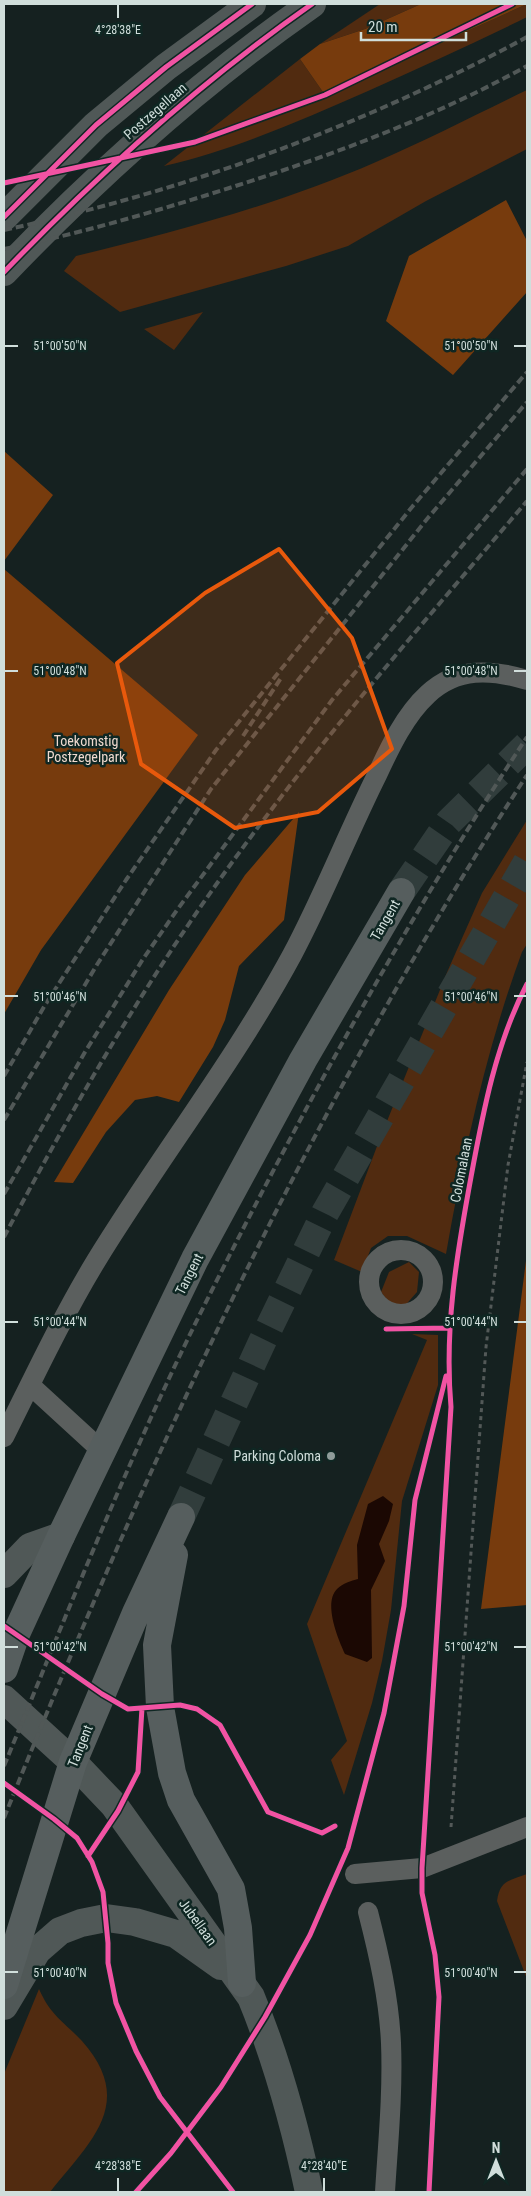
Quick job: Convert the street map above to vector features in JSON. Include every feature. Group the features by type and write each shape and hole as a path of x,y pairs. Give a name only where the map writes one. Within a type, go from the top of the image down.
{"highway":[{"name":"Tangent","path":"4,1669 16,1634 61,1536 196,1259 303,1060 401,892"},
{"name":"Tangent","path":"4,1985 73,1762 136,1613 180,1521 158,1645 160,1707 172,1773 182,1800 231,1888 246,1990"}],"main road":[{"name":"Postzegellaan","path":"4,217 96,125 166,67 252,4"},
{"name":"Postzegellaan","path":"4,272 68,206 123,154 202,85 312,4"},
{"path":"4,1574 30,1546 61,1536"},
{"name":"Jubellaan","path":"4,1699 73,1762 114,1805 246,1990 273,2058 298,2137 309,2192"},
{"path":"4,2006 37,1951 47,1940 67,1928 106,1918 135,1922 176,1934 246,1990"}],"lane":[{"path":"4,1438 95,1263 188,1124 290,958 386,755 418,704 437,686 451,677 467,672 488,672 527,680"},
{"path":"30,1385 102,1451"},
{"path":"355,1874 422,1868 527,1827"},
{"path":"368,1912 387,1998 391,2043 391,2095 385,2192"}],"path":[{"path":"449,1859 486,1347 508,1165 527,1062"}],"highlighted area":[{"path":"279,549 352,638 392,749 318,812 235,828 141,764 117,663 205,593"}],"shaded area":[{"path":"380,4 421,4 365,29 320,44"},
{"path":"527,4 527,17 368,91 242,143 164,166 300,59 325,95"},
{"path":"527,90 527,149 426,201 348,246 286,266 120,312 64,271 76,256 152,237 266,204 340,177 414,145"},
{"path":"203,312 174,350 144,329"},
{"path":"527,820 527,944 522,952 497,1026 477,1102 446,1254 407,1236 388,1236 371,1248 362,1272 334,1260 379,1141 448,970 482,893"},
{"path":"409,1262 419,1272 417,1292 402,1309 391,1306 381,1292 389,1272"},
{"path":"412,1334 438,1335 438,1385 402,1501 391,1610 382,1661 372,1703 344,1795 331,1760 347,1741 307,1624 427,1340"},
{"path":"383,1496 393,1504 389,1521 379,1544 385,1561 371,1590 372,1658 367,1662 345,1654 333,1621 331,1603 337,1589 344,1584 358,1579 357,1545 368,1504"},
{"path":"527,1874 527,1979 497,1901 500,1889 506,1882"},
{"path":"39,1989 48,2006 82,2041 98,2063 106,2084 107,2103 102,2121 92,2139 50,2192 4,2192 4,2074"}],"green space":[{"path":"421,4 527,4 325,95 300,59 320,44 365,29"},
{"path":"506,200 527,241 527,292 453,375 386,321 409,256"},
{"path":"4,451 53,495 4,561"},
{"name":"Toekomstig Postzegelpark","path":"4,569 198,735 41,950 4,1014"},
{"path":"299,812 284,920 239,966 225,1020 213,1047 179,1102 157,1096 135,1100 106,1132 73,1183 54,1182 169,990 245,875"},
{"path":"527,1253 527,1605 481,1609"}],"tunnel":[{"path":"401,892 449,822 527,745"},
{"path":"181,1517 263,1340 325,1213 527,862"}],"railway":[{"path":"4,230 139,196 272,152 402,99 527,37"},
{"path":"4,249 59,237 141,215 301,164 416,120 527,66"},
{"path":"4,1076 45,1005 126,880 216,750 412,507 527,372"},
{"path":"4,1120 98,963 211,789 427,519 527,402"},
{"path":"4,1194 85,1052 143,959 177,910 332,700 527,469"},
{"path":"4,1237 55,1142 110,1048 167,957 228,868 263,820 337,727 527,501"},
{"path":"243,736 281,678"},
{"path":"4,1766 97,1540 146,1429 198,1318 236,1243 313,1095 395,950 527,737"},
{"path":"4,1818 59,1683 117,1549 177,1415 240,1283 306,1153 376,1025 449,899 527,775"}],"cycle path":[{"path":"4,217 96,125 166,67 252,4"},
{"path":"4,272 76,199 190,97 270,34 312,4"},
{"path":"4,183 195,142 325,95 512,4"},
{"name":"Colomalaan","path":"429,2192 439,1997 435,1955 422,1893 422,1868 451,1407 449,1348 453,1291 476,1152 492,1078 507,1030 527,984"},
{"path":"386,1329 449,1328"},
{"path":"136,2192 171,2153 221,2087 265,2017 310,1935 348,1848 384,1713 404,1606 415,1500 446,1376"},
{"path":"4,1626 102,1694 128,1709 180,1705 197,1709 220,1725 268,1812 322,1833 335,1826"},
{"path":"88,1856 118,1811 138,1772 142,1708"},
{"path":"4,1783 77,1838 92,1862 103,1892 108,1963 116,2003 136,2051 160,2097 233,2192"}],"place":[{"name":"Parking Coloma","path":"331,1456"}]}
